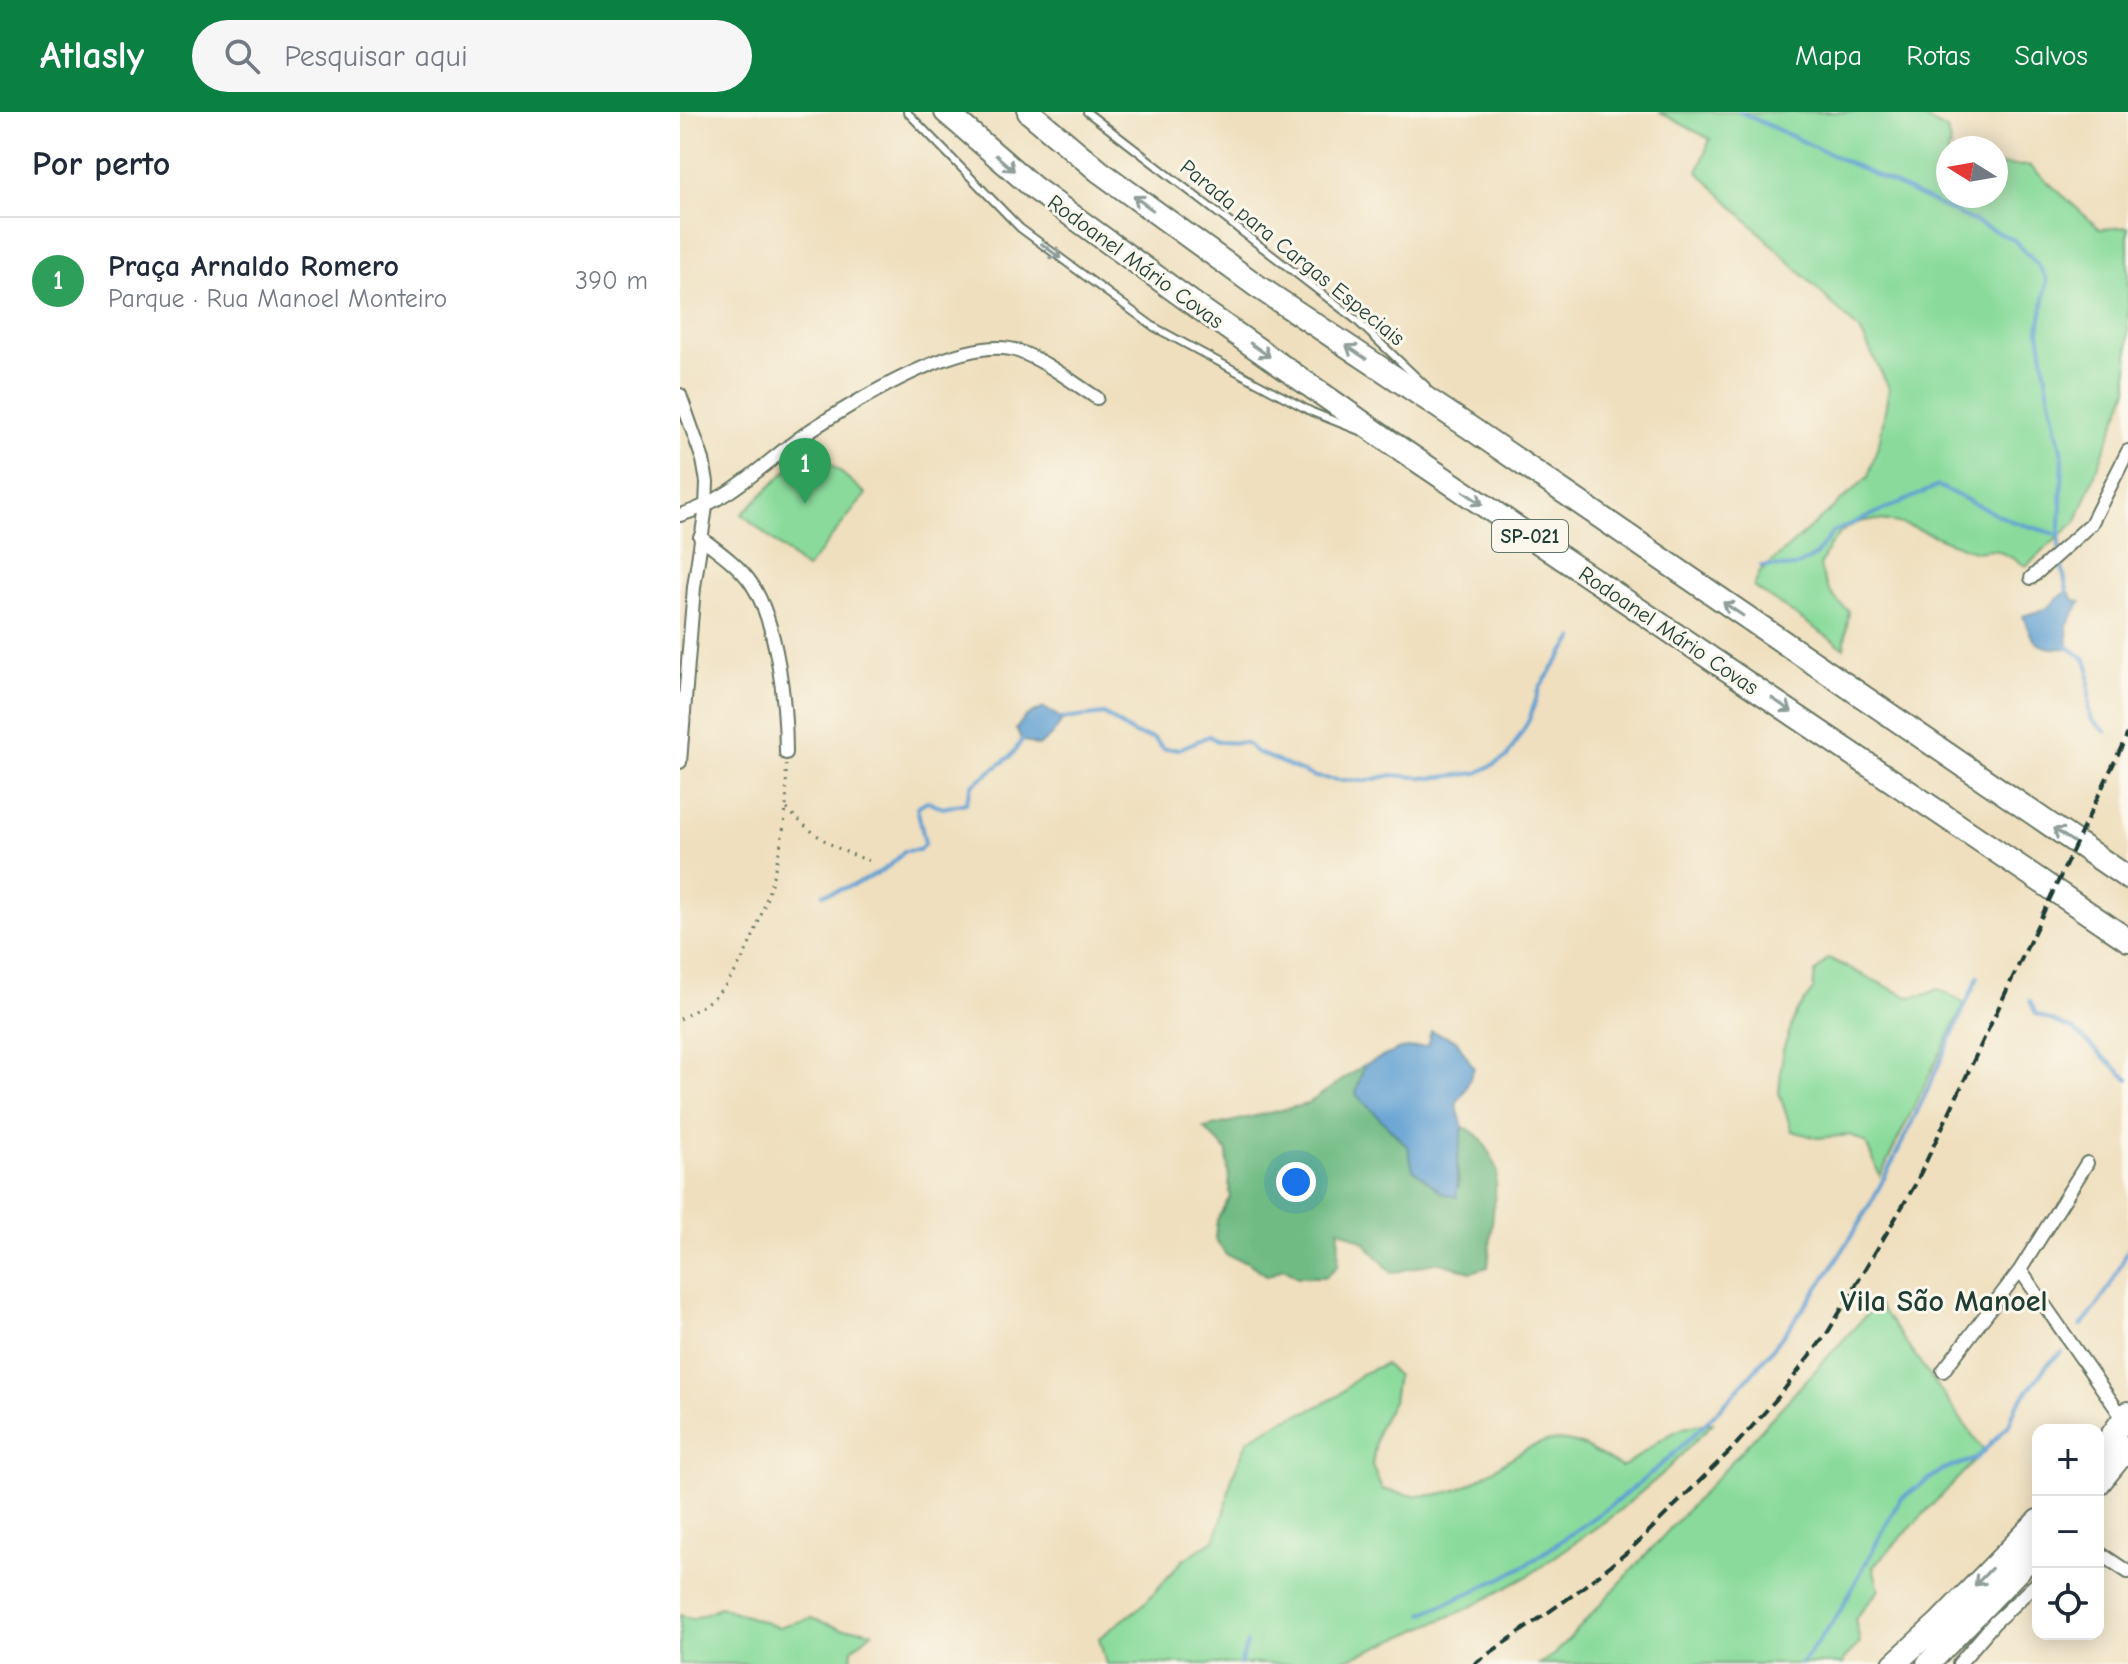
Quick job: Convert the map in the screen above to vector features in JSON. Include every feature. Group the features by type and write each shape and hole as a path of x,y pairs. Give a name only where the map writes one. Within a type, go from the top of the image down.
{"highway":[{"name":"Rodoanel Mário Covas","path":"946,112 1034,188 1393,444 2128,940"},
{"name":"SP-021","path":"1029,112 1099,171 1257,286 1469,427 2128,878"},
{"path":"2104,1448 2127,1419"},
{"path":"2104,1477 2128,1447"},
{"path":"1894,1664 1939,1623 2032,1527"},
{"path":"1928,1664 2032,1556"}],"street":[{"path":"680,515 706,507 728,494 817,426 938,360 969,350 995,347 1018,350 1097,398"},
{"path":"680,395 703,460 707,482 706,507 685,632 680,762"},
{"path":"2031,578 2091,524 2128,451"},
{"path":"700,537 718,550 751,584 765,614 776,651 786,722 786,753"},
{"path":"1943,1371 2020,1270 2087,1163"},
{"path":"2020,1270 2127,1419"},
{"path":"2104,1556 2128,1572"},
{"path":"1959,1664 1994,1623 2032,1588"}],"lane":[{"path":"907,112 1020,228 1154,327 1312,412 1393,444"},
{"name":"Parada para Cargas Especiais","path":"1087,112 1356,320 1469,427"}],"path":[{"path":"680,1019 722,990 743,958 765,901 786,808 786,753"},
{"path":"786,808 811,833 847,854 874,862"}],"green space":[{"path":"1659,112 1913,112 1947,130 1948,136 1936,136 1936,208 2008,208 2008,165 2030,166 2100,229 2128,227 2128,389 2077,521 2026,566 2001,552 1974,551 1903,524 1866,521 1850,526 1833,542 1820,566 1830,592 1849,611 1844,648 1754,587 1759,573 1868,477 1880,439 1889,388 1861,332 1698,172 1710,139"},
{"path":"811,447 866,494 806,569 742,514"},
{"path":"1828,958 1908,997 1938,989 1964,1005 1880,1176 1866,1143 1851,1135 1817,1138 1792,1131 1779,1093 1783,1050 1796,1013 1813,990 1815,973"},
{"path":"1364,1065 1356,1094 1408,1147 1413,1169 1459,1187 1457,1161 1463,1127 1475,1133 1488,1150 1497,1170 1488,1267 1471,1272 1437,1262 1392,1273 1364,1242 1339,1229 1338,1265 1326,1277 1298,1277 1284,1268 1268,1276 1247,1262 1226,1255 1215,1238 1217,1220 1230,1197 1227,1151 1204,1128 1307,1104"},
{"path":"1877,1303 1984,1451 1873,1567 1879,1590 1855,1619 1860,1643 1843,1660 1844,1664 1539,1664 1555,1654"},
{"path":"1385,1364 1397,1376 1393,1401 1378,1429 1372,1465 1382,1489 1400,1493 1423,1496 1449,1492 1481,1478 1527,1449 1543,1442 1560,1440 1584,1446 1622,1467 1674,1432 1713,1423 1660,1476 1615,1514 1528,1576 1467,1609 1370,1650 1332,1664 1106,1664 1099,1638 1144,1604 1183,1560 1214,1540 1224,1514 1232,1477 1248,1440 1283,1420 1338,1396 1361,1374"},
{"path":"720,1607 778,1627 811,1618 842,1629 872,1632 852,1649 851,1664 680,1664 680,1615 693,1619"}],"water":[{"path":"2068,590 2073,599 2081,602 2067,625 2068,648 2043,646 2030,633 2023,616 2046,609"},
{"path":"1044,708 1063,719 1053,734 1038,746 1022,740 1016,729 1025,717"},
{"path":"1431,1031 1456,1040 1474,1068 1456,1104 1463,1127 1457,1161 1457,1197 1444,1194 1413,1169 1408,1147 1356,1094 1364,1065 1400,1049 1427,1046"}],"waterway":[{"path":"1740,112 2014,240 2039,266 2047,280 2039,331 2063,460 2059,548"},
{"path":"1761,566 1794,567 1814,557 1833,532 1938,486 2011,521 2059,535"},
{"path":"2060,557 2068,595"},
{"path":"1063,719 1104,714 1134,734 1154,739 1164,749 1179,749 1209,736 1219,742 1246,743 1256,752 1315,777 1366,781 1392,775 1431,778 1478,773 1507,757 1529,720 1540,687 1574,638"},
{"path":"2065,645 2085,659 2089,668 2089,711 2092,720 2106,732"},
{"path":"823,894 868,878 889,866 904,851 919,850 925,843 917,807 927,801 943,808 966,803 972,785 1011,756 1022,740"},
{"path":"1423,1614 1517,1570 1582,1526 1669,1458 1748,1378 1816,1291 1874,1197 1978,977"},
{"path":"2030,1001 2036,1014 2074,1030 2128,1079"},
{"path":"2081,1326 2108,1290 2128,1250"},
{"path":"1801,1664 1838,1615 1900,1499 1944,1469 1976,1459 2009,1425 2016,1406 2048,1364 2062,1352"},
{"path":"1240,1664 1247,1643"}],"railway":[{"path":"1474,1664 1573,1595 1630,1550 1733,1448 1780,1395 1828,1332 1915,1185 2128,733"}],"place":[{"name":"Praça Arnaldo Romero","path":"805,504"}],"district":[{"name":"Vila São Manoel","path":"1944,1301"}]}
